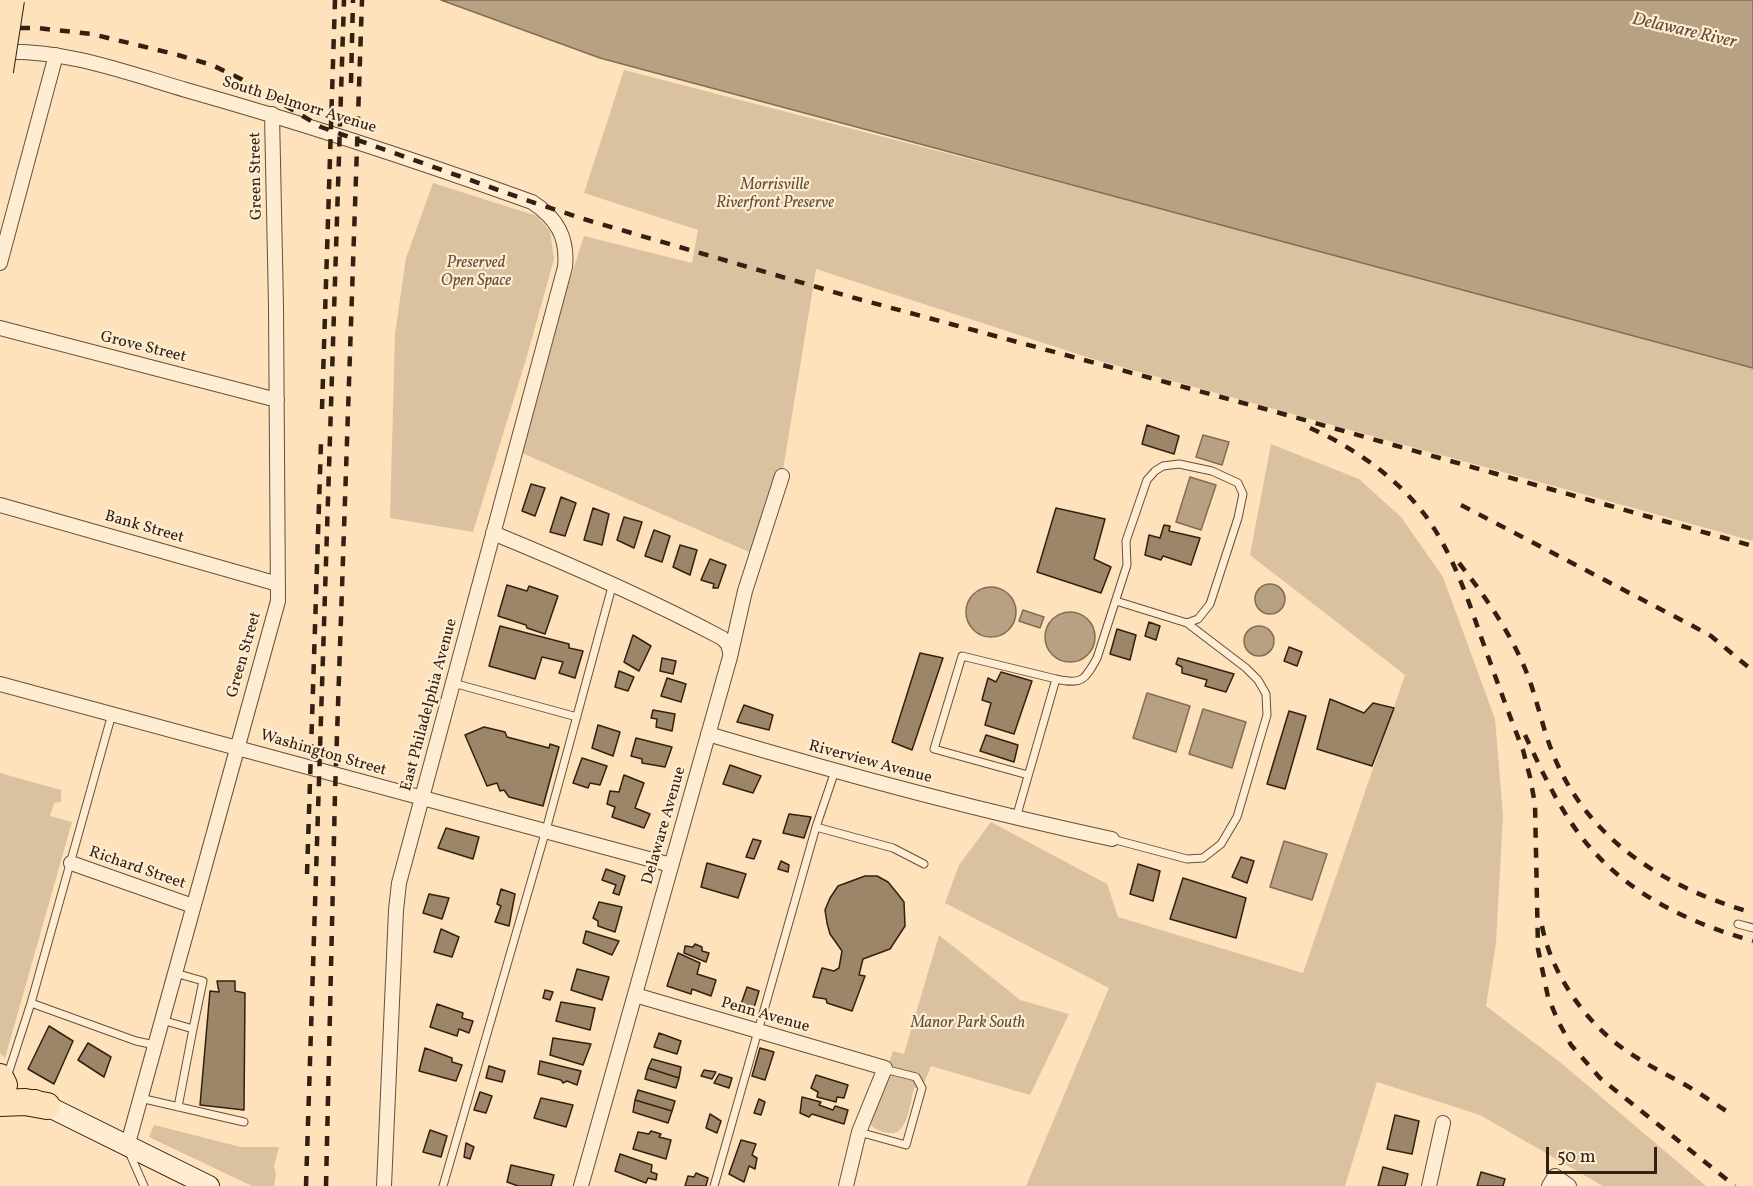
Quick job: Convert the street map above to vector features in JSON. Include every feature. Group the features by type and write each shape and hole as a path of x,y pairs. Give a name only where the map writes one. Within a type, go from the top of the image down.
{"highway":[{"path":"0,71 11,0"},
{"path":"1,1087 25,1102 46,1106"}],"main road":[{"path":"46,1106 198,1183"}],"street":[{"name":"South Delmorr Avenue","path":"0,52 78,58 272,114 406,157 532,202 553,218 564,242"},
{"path":"0,263 56,55"},
{"name":"Green Street","path":"127,1147 278,601 272,114"},
{"name":"East Philadelphia Avenue","path":"384,1186 399,882 565,267 564,242"},
{"name":"Grove Street","path":"0,328 277,400"},
{"name":"Delaware Avenue","path":"581,1186 672,865 745,591 782,476"},
{"name":"Bank Street","path":"0,505 278,584"},
{"path":"493,533 613,583 722,638 728,644 730,652"},
{"name":"Washington Street","path":"0,684 672,865"},
{"name":"Riverview Avenue","path":"708,734 835,771 1020,819 1112,839"},
{"name":"Richard Street","path":"71,863 193,906"},
{"name":"Penn Avenue","path":"635,995 885,1068 884,1070"},
{"path":"846,1186 859,1132 884,1070"},
{"path":"1429,1186 1443,1123"},
{"path":"1549,1186 1556,1176 1569,1186"}],"lane":[{"path":"1028,775 934,749 962,656 1072,683 1082,680 1097,658 1116,601 1127,565 1126,541 1147,480 1163,466 1179,464 1212,471 1238,483 1243,494 1238,518 1210,604 1198,619 1187,622"},
{"path":"443,1186 546,830 613,583"},
{"path":"1112,839 1187,860 1203,858 1221,844 1237,817 1267,715 1266,694 1258,680 1187,622 1116,601"},
{"path":"1020,819 1028,775 1056,679"},
{"path":"453,683 577,717"},
{"path":"1,1087 32,1003 112,714"},
{"path":"714,1186 816,827 835,771"},
{"path":"816,827 892,849 924,864"},
{"path":"1738,924 1753,928"},
{"path":"175,973 203,981 178,1107"},
{"path":"32,1003 136,1041 155,1045"},
{"path":"162,1020 193,1029"},
{"path":"859,1132 906,1145 922,1088 916,1077 884,1070"},
{"path":"140,1098 244,1122"},
{"path":"127,1147 144,1186"}],"green space":[{"name":"Morrisville Riverfront Preserve","path":"624,70 1279,239 1753,368 1753,541 1093,359 816,269 782,476 756,555 515,450 584,236 692,263 698,230 584,193"},
{"name":"Preserved Open Space","path":"433,183 537,216 550,231 554,259 473,532 390,518 395,334 406,258"},
{"path":"1271,444 1359,479 1401,517 1443,577 1495,719 1503,816 1496,943 1486,1006 1561,1063 1706,1186 1603,1186 1480,1115 1377,1082 1345,1186 1026,1186 1109,988 945,903 959,865 991,822 1107,884 1118,917 1303,973 1405,675 1250,555"},
{"path":"0,773 61,790 61,802 54,803 50,816 72,822 5,1058 0,1053"},
{"name":"Manor Park South","path":"939,935 1020,1000 1069,1014 1030,1095 931,1066 922,1088 914,1088 907,1117 900,1130 895,1133 883,1132 871,1125 871,1118 893,1051 904,1054"},
{"path":"154,1125 241,1147 279,1147 274,1166 276,1174 274,1186 252,1186 149,1137"}],"water":[{"name":"Delaware River","path":"441,0 1753,0 1753,368 600,58"},
{"path":"1203,435 1229,442 1222,465 1196,457"},
{"path":"1190,477 1216,485 1201,530 1176,522"},
{"path":"1270,584 1276,585 1284,593 1284,605 1276,613 1270,614 1264,613 1256,605 1255,599 1256,593 1264,585"},
{"path":"991,587 1009,594 1016,612 1009,630 991,637 973,630 966,612 973,594"},
{"path":"1023,610 1044,617 1040,628 1019,621"},
{"path":"1070,612 1088,619 1095,637 1088,655 1070,662 1052,655 1045,637 1052,619"},
{"path":"1259,626 1265,627 1273,635 1273,647 1265,655 1259,656 1253,655 1245,647 1244,641 1245,635 1253,627"},
{"path":"1147,693 1190,706 1176,752 1133,738"},
{"path":"1203,709 1246,722 1232,768 1189,754"},
{"path":"1284,841 1327,854 1312,900 1270,887"}],"building":[{"path":"1147,425 1179,436 1174,454 1142,444"},
{"path":"531,484 545,488 535,516 522,511"},
{"path":"561,497 576,503 565,536 550,532"},
{"path":"593,508 609,514 602,545 584,540"},
{"path":"1056,508 1105,519 1094,559 1111,567 1101,593 1037,572"},
{"path":"624,517 642,522 634,548 617,540"},
{"path":"1164,525 1170,526 1169,531 1200,538 1191,565 1163,556 1161,560 1145,555 1149,535 1160,538"},
{"path":"654,530 670,536 662,562 645,556"},
{"path":"680,545 697,550 690,575 673,567"},
{"path":"710,559 726,565 718,588 713,588 714,584 701,580"},
{"path":"507,585 527,591 529,586 558,596 545,634 498,616"},
{"path":"1149,622 1160,626 1156,640 1145,636"},
{"path":"500,626 569,644 569,648 583,651 575,678 559,673 563,662 542,657 535,679 489,666"},
{"path":"1117,629 1136,635 1130,660 1110,654"},
{"path":"633,635 651,646 639,671 624,662"},
{"path":"1289,647 1302,652 1297,666 1284,661"},
{"path":"920,653 943,658 912,750 892,742"},
{"path":"662,658 676,661 673,674 660,671"},
{"path":"1178,658 1234,674 1226,692 1205,686 1207,680 1182,673 1182,667 1176,664"},
{"path":"619,671 634,677 628,691 615,687"},
{"path":"1001,672 1032,681 1014,734 985,725 991,703 982,700 988,678 996,682"},
{"path":"667,678 686,684 681,702 661,696"},
{"path":"1330,699 1364,713 1373,703 1394,708 1372,766 1317,749"},
{"path":"744,705 773,715 769,730 737,722"},
{"path":"653,710 675,714 672,731 656,727 657,719 651,718"},
{"path":"1289,711 1306,716 1285,789 1267,784"},
{"path":"598,725 620,732 613,756 592,748"},
{"path":"484,727 505,732 507,737 549,748 550,744 559,747 543,806 509,797 504,790 500,791 497,783 487,786 465,735"},
{"path":"986,735 1018,745 1014,762 980,751"},
{"path":"636,738 672,747 665,767 642,763 642,759 631,756"},
{"path":"582,758 607,766 600,785 590,783 588,788 573,783"},
{"path":"730,765 761,776 753,793 723,784"},
{"path":"624,775 644,783 635,808 650,814 644,828 612,817 615,807 607,804 610,791 619,792"},
{"path":"789,814 811,817 804,838 783,833"},
{"path":"446,828 479,837 473,859 438,848"},
{"path":"753,839 761,841 754,859 746,857"},
{"path":"1241,857 1254,861 1247,883 1232,877"},
{"path":"781,861 789,865 788,872 778,869"},
{"path":"707,863 746,874 738,898 701,887"},
{"path":"1138,864 1160,871 1153,901 1130,894"},
{"path":"606,869 625,876 619,895 613,893 616,885 602,880"},
{"path":"865,876 877,876 888,882 897,893 904,902 905,926 890,949 863,959 859,975 865,976 852,1011 827,1003 826,999 813,997 822,968 834,971 839,968 842,951 830,934 827,923 825,910 830,898 838,886"},
{"path":"1183,878 1246,898 1236,938 1170,919"},
{"path":"501,889 515,894 509,926 495,922 501,906 497,904"},
{"path":"429,894 449,898 442,919 423,913"},
{"path":"599,902 622,907 615,932 598,926 598,921 593,918"},
{"path":"441,929 459,937 452,957 434,952"},
{"path":"586,931 619,941 612,955 583,943"},
{"path":"695,944 702,947 702,951 709,953 706,962 684,953 685,946 693,947"},
{"path":"678,953 700,963 697,974 716,980 711,996 692,989 691,994 667,986"},
{"path":"577,969 609,977 602,1000 571,990"},
{"path":"217,981 235,981 235,991 245,993 244,1110 200,1105 210,991 219,992"},
{"path":"747,987 759,991 753,1011 740,1007"},
{"path":"545,990 553,992 550,1000 543,998"},
{"path":"561,1002 595,1008 590,1030 556,1021"},
{"path":"437,1004 463,1013 462,1018 473,1021 469,1033 459,1029 457,1036 430,1027"},
{"path":"49,1026 73,1041 54,1084 28,1069"},
{"path":"659,1033 681,1041 677,1054 654,1047"},
{"path":"553,1038 591,1044 583,1065 550,1055"},
{"path":"88,1043 111,1057 104,1077 78,1060"},
{"path":"425,1048 452,1058 452,1062 462,1065 456,1081 419,1071"},
{"path":"760,1048 774,1052 765,1080 752,1076"},
{"path":"652,1059 681,1067 679,1078 648,1068"},
{"path":"540,1061 581,1071 577,1085 567,1081 563,1083 561,1080 538,1074"},
{"path":"489,1066 505,1071 502,1082 486,1078"},
{"path":"648,1068 679,1078 676,1088 645,1079"},
{"path":"704,1070 716,1072 712,1079 701,1076"},
{"path":"719,1074 732,1078 729,1088 714,1083"},
{"path":"816,1075 848,1085 844,1098 837,1097 836,1102 817,1097 818,1092 811,1088"},
{"path":"638,1090 675,1101 672,1111 635,1100"},
{"path":"480,1092 492,1096 486,1113 474,1110"},
{"path":"802,1097 821,1102 819,1105 833,1110 835,1106 848,1110 844,1124 812,1114 809,1117 800,1113"},
{"path":"541,1098 573,1105 566,1127 534,1118"},
{"path":"759,1099 765,1102 761,1115 754,1113"},
{"path":"635,1100 672,1111 668,1123 633,1112"},
{"path":"710,1114 721,1121 717,1133 706,1128"},
{"path":"1395,1115 1419,1121 1412,1154 1387,1149"},
{"path":"430,1130 447,1136 441,1157 423,1152"},
{"path":"651,1131 661,1134 659,1137 671,1140 666,1159 633,1149 638,1132 649,1134"},
{"path":"741,1140 756,1144 752,1155 757,1158 755,1169 749,1166 744,1182 729,1174"},
{"path":"466,1143 474,1147 470,1159 464,1157"},
{"path":"620,1154 652,1165 651,1172 657,1174 656,1180 648,1178 646,1183 615,1171"},
{"path":"511,1165 554,1175 551,1186 518,1186 507,1182"},
{"path":"1383,1167 1408,1174 1405,1186 1378,1186"},
{"path":"1481,1172 1505,1179 1503,1186 1477,1186"},
{"path":"696,1173 708,1178 706,1186 685,1186 688,1176 694,1177"}],"railway":[{"path":"322,409 335,0"},
{"path":"306,1186 344,0"},
{"path":"351,83 353,0"},
{"path":"326,1186 335,794 362,0"},
{"path":"0,28 37,28 92,34 212,65 241,79 321,127 587,220 851,297 1269,410 1753,546"},
{"path":"1310,428 1358,454 1401,488 1425,515 1443,543 1457,573 1523,750 1530,777 1535,804 1538,949 1548,997 1571,1045 1600,1078 1735,1186"},
{"path":"307,874 321,442"},
{"path":"1461,505 1711,636 1753,671"},
{"path":"1459,563 1505,628 1520,657 1553,754 1568,785 1587,812 1609,836 1634,857 1661,875 1721,903 1753,913"},
{"path":"1525,735 1564,812 1597,855 1616,873 1636,889 1680,914 1753,941"},
{"path":"1542,926 1546,943 1561,977 1594,1023 1628,1052 1728,1112"}]}
